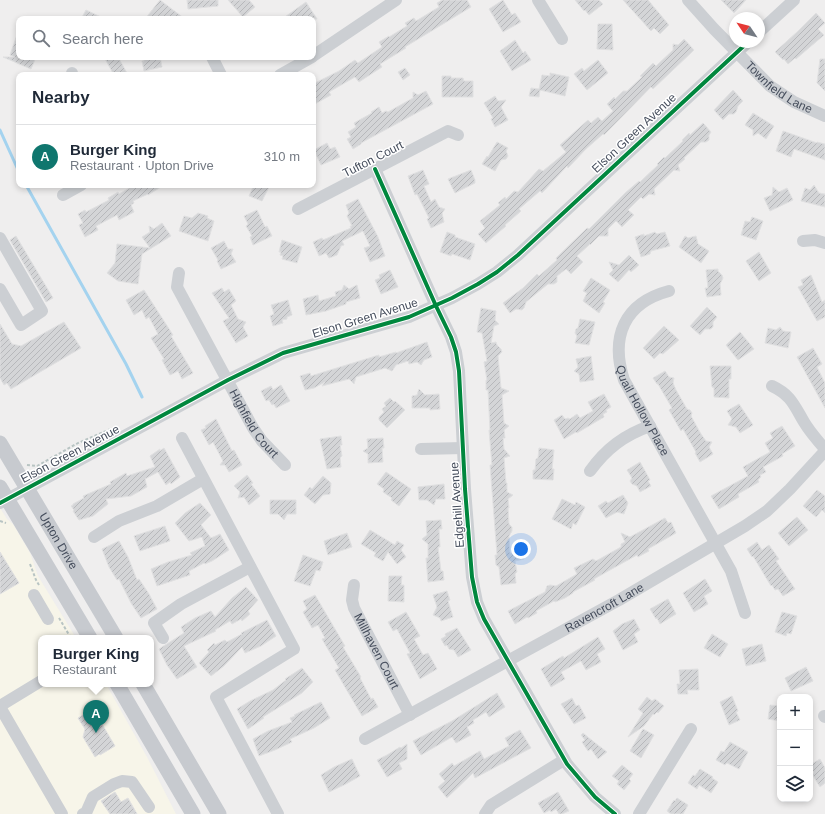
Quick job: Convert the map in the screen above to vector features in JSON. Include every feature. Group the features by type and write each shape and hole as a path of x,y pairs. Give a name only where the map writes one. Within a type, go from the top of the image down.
{"main road":[{"name":"Upton Drive","path":"0,443 114,635"},
{"name":"Upton Drive","path":"2,496 88,635"},
{"path":"119,687 193,814"},
{"path":"145,687 219,814"}],"street":[{"path":"538,0 562,39"},
{"name":"Townfield Lane","path":"688,0 770,86 794,102 825,116"},
{"path":"765,27 794,0"},
{"path":"316,54 391,1"},
{"name":"Elson Green Avenue","path":"2,496 27,488 228,380 283,353 409,317 436,306 478,284 497,272 518,255 741,48"},
{"path":"214,60 220,72"},
{"path":"285,72 307,60"},
{"name":"Tufton Court","path":"298,209 448,132 458,135"},
{"name":"Edgehill Avenue","path":"375,169 451,337 456,352 459,371 473,584 477,602 484,619 564,760 579,780 595,797 615,814"},
{"path":"62,195 75,188"},
{"path":"0,238 42,311 21,325 0,289"},
{"path":"803,241 815,240 825,243"},
{"name":"Highfield Court","path":"179,273 178,287 253,428 262,441 285,464"},
{"name":"Quail Hollow Place","path":"669,291 647,299 637,306 623,324 618,342 620,368 624,380 731,571 745,612"},
{"path":"772,386 781,391 794,404 811,432 825,450"},
{"path":"590,471 611,447 624,437 650,426"},
{"path":"182,438 294,649 216,697 278,814"},
{"path":"421,449 463,448"},
{"name":"Ravencroft Lane","path":"365,739 619,600 745,526 767,510 790,489 825,450"},
{"path":"94,537 119,521 157,506 204,479"},
{"path":"163,638 154,623 181,604 250,567"},
{"name":"Millhaven Court","path":"354,585 352,600 354,608 410,715"},
{"path":"37,591 52,615"},
{"path":"38,683 0,707 62,814"},
{"path":"639,814 692,729"},
{"path":"485,814 491,805 564,760"},
{"path":"85,813 93,797 114,784 122,781 132,782 149,807"}],"path":[{"path":"26,465 37,466 78,443 118,426"},
{"path":"0,521 10,525"},
{"path":"28,558 36,580 37,591"},
{"path":"52,615 69,635"}],"shaded area":[{"path":"0,508 7,519 13,524 30,553 38,576 74,635 38,635 38,687 108,687 147,757 176,814 0,814"}],"building":[{"path":"160,0 181,16 147,16"},
{"path":"187,0 218,0 218,6 188,9"},
{"path":"228,0 249,0 255,7 242,16"},
{"path":"442,0 467,0 471,7 405,47 406,48 380,64 382,67 359,82 355,77 329,92 331,95 316,103 316,82 339,71 355,60 358,63 382,47 379,42 407,26 405,23 414,18 416,21 439,7 437,3"},
{"path":"503,0 512,15 515,13 521,22 503,32 489,9"},
{"path":"575,0 599,0 603,4 589,15"},
{"path":"623,0 648,0 669,25 660,34 654,28 651,31"},
{"path":"721,0 746,0 735,12 733,12"},
{"path":"306,2 315,16 286,16"},
{"path":"86,10 99,16 83,16"},
{"path":"816,13 825,23 818,29 824,35 788,64 775,52"},
{"path":"598,24 612,24 613,50 597,49"},
{"path":"16,38 16,60 35,60 31,69 3,57 15,57 10,55"},
{"path":"684,39 694,50 653,89 651,87 604,135 603,134 586,149 568,168 567,166 542,193 540,191 519,209 521,211 486,243 478,234 485,228 480,221 500,205 498,203 505,197 506,199 514,191 518,192 539,169 543,171 566,152 560,145 588,120 591,123 598,117 602,121 613,111 607,104 614,97 615,99 623,91 627,91 642,77 640,76 653,63 656,66 673,50 673,44 678,45"},
{"path":"515,40 523,53 525,51 531,60 512,71 500,51"},
{"path":"820,59 825,59 825,91 817,83"},
{"path":"106,60 120,60 126,72 112,72"},
{"path":"161,60 162,67 144,71 142,61"},
{"path":"598,60 608,73 587,90 574,74 582,68 584,71"},
{"path":"405,68 410,75 403,80 398,72"},
{"path":"550,73 569,77 565,96 540,90 539,97 529,96 531,88 539,89 542,75 550,76"},
{"path":"442,76 463,78 464,81 473,81 473,97 442,97"},
{"path":"733,90 743,101 738,106 734,114 729,114 723,120 714,110"},
{"path":"426,91 433,104 361,143 353,149 347,139 351,137 348,132 356,127 354,123 372,113 371,112 379,107 382,113 386,111 388,112 413,98 413,92 418,95"},
{"path":"495,96 498,101 506,100 501,107 508,120 495,127 491,119 493,118 484,103"},
{"path":"753,113 774,126 766,139 758,133 753,136 753,130 745,125"},
{"path":"703,123 711,132 709,135 709,140 706,142 701,142 684,158 685,159 678,165 680,171 674,170 654,189 655,195 649,194 643,199 641,197 628,210 634,215 622,227 616,221 608,229 608,236 599,236 577,256 583,262 571,274 566,269 557,276 557,282 554,284 548,284 526,302 522,310 516,309 510,313 503,303 523,288 537,274 539,276 557,260 556,258 587,228 589,229 625,193 639,181 640,182 658,165 657,164 664,157 665,158 683,141 682,140 689,133 690,135"},
{"path":"783,131 817,143 825,144 825,160 794,149 791,157 776,151"},
{"path":"497,142 508,148 506,151 508,156 506,159 501,160 495,171 482,164"},
{"path":"327,143 330,149 335,147 340,157 321,165 316,154 316,149"},
{"path":"423,170 429,184 424,186 431,202 435,199 439,207 445,209 442,213 444,222 431,228 427,219 429,218 417,194 415,195 408,176"},
{"path":"471,170 475,183 455,193 448,179"},
{"path":"814,185 819,193 825,194 825,207 801,201 805,188 810,190"},
{"path":"773,187 779,192 787,188 793,200 770,211 764,198 772,195"},
{"path":"130,188 159,188 148,195 133,201 134,203 131,205 134,212 119,220 117,215 96,226 98,230 85,237 79,225 83,223 78,214 85,210 86,212 109,200 108,198 118,192 119,194"},
{"path":"253,188 268,188 262,201 249,196"},
{"path":"358,199 378,237 385,256 370,262 364,248 370,246 363,231 342,241 344,245 341,246 337,255 329,258 326,253 319,256 313,242 322,238 323,240 351,228 350,226 352,226 347,216 349,213 346,205"},
{"path":"257,210 265,227 267,226 272,236 253,245 250,237 252,236 246,226 248,224 244,216"},
{"path":"198,213 208,216 207,218 214,221 208,241 179,231 184,216 192,218"},
{"path":"752,217 763,221 756,240 741,235 745,221 750,222"},
{"path":"162,223 171,236 142,254 138,284 118,281 107,273 115,263 117,244 150,248 142,237 150,232 149,226 154,229"},
{"path":"447,232 455,235 455,237 475,244 470,260 440,252"},
{"path":"655,232 657,234 665,232 670,246 651,251 650,254 641,257 635,237 644,234 644,236"},
{"path":"16,236 53,298 46,302 10,240"},
{"path":"685,236 688,238 696,236 698,244 709,251 701,263 679,247"},
{"path":"282,240 302,247 297,263 282,259 283,256 280,255 281,252 279,252"},
{"path":"224,241 228,249 233,249 231,254 236,262 221,269 211,248"},
{"path":"759,252 771,273 759,281 746,261"},
{"path":"629,255 639,265 631,272 629,270 618,282 609,274 613,270 609,262 619,265"},
{"path":"718,269 723,278 720,284 721,295 707,297 705,288 708,288 706,270"},
{"path":"390,270 398,287 381,294 375,280 380,278 379,275"},
{"path":"811,275 822,302 825,300 825,317 817,321 798,287 803,285 801,280"},
{"path":"591,278 610,290 599,313 583,301 587,293 583,291"},
{"path":"344,285 349,289 357,285 360,298 346,302 346,304 326,311 306,315 303,299 318,295 319,301 336,296 335,292 342,290"},
{"path":"222,288 224,292 229,289 236,301 231,305 238,319 246,322 243,327 248,336 236,343 223,321 229,318 212,293"},
{"path":"144,290 173,335 171,336 193,373 182,379 178,371 170,375 162,360 164,359 151,338 158,334 149,317 146,319 142,310 134,315 126,300"},
{"path":"288,300 292,315 287,317 287,319 282,320 283,323 273,326 270,316 274,314 271,305"},
{"path":"707,307 717,317 713,322 713,327 711,329 705,329 700,335 690,326"},
{"path":"481,308 496,311 495,320 499,324 494,326 491,343 496,342 501,349 502,352 498,356 501,388 509,391 502,395 504,423 509,426 504,430 505,438 503,438 504,449 510,456 504,458 506,483 507,492 513,495 508,499 509,524 512,527 512,531 509,536 510,553 522,552 524,559 515,561 517,572 515,574 516,583 501,585 499,567 496,565 495,555 497,555 490,465 492,465 488,390 486,390 487,380 484,362 487,361 482,333 477,332"},
{"path":"580,319 595,322 589,345 575,343 577,336 575,333"},
{"path":"64,322 81,348 11,389 7,383 4,385 0,378 0,324 12,344 21,346"},
{"path":"664,326 679,340 663,354 660,353 654,359 643,348"},
{"path":"780,327 783,331 791,332 788,348 765,343 768,328 776,330"},
{"path":"740,332 754,349 738,360 726,345"},
{"path":"427,342 432,357 424,360 421,365 417,362 409,364 408,361 396,365 392,371 385,368 356,377 354,384 349,379 322,386 325,382 314,388 305,390 300,376 310,373 311,376 379,355 379,357 396,353"},
{"path":"813,348 822,364 817,367 825,383 825,408 797,357"},
{"path":"591,356 594,380 580,382 579,374 574,371 578,367 576,359"},
{"path":"710,366 731,366 729,398 714,397"},
{"path":"665,371 669,377 674,378 673,383 676,390 687,409 692,413 691,416 701,434 706,441 712,442 709,447 713,454 700,462 683,429 681,431 669,410 672,408 653,378"},
{"path":"281,385 290,401 276,408 269,400 266,401 261,391 271,386 273,390"},
{"path":"419,389 425,395 439,394 440,409 430,410 430,408 412,408 412,396 417,395"},
{"path":"604,394 611,407 603,414 604,417 564,439 554,420 562,415 565,419 570,419 577,414 580,418 593,411 588,402"},
{"path":"390,398 405,410 387,428 379,420 379,417 384,412 382,409 386,406 384,403"},
{"path":"739,404 753,425 740,433 736,427 728,425 732,419 727,411"},
{"path":"216,419 232,451 234,450 242,465 229,472 225,465 220,465 223,461 213,442 209,445 201,430 206,428 205,426"},
{"path":"782,426 795,446 782,454 783,456 763,467 766,472 760,475 761,477 758,480 759,482 738,494 739,497 719,509 711,496 748,476 743,467 770,452 765,443 773,438 770,433"},
{"path":"341,436 341,467 327,469 320,439"},
{"path":"383,438 383,462 368,463 368,454 363,451 368,448 367,439"},
{"path":"164,448 180,477 171,484 170,482 166,485 158,472 145,479 147,487 131,496 106,499 108,504 93,516 79,520 71,506 73,504 84,498 83,496 111,484 110,482 126,473 127,476 155,467 150,456"},
{"path":"539,448 554,450 552,469 554,469 553,480 533,479 533,470 535,470"},
{"path":"640,462 650,480 648,481 651,486 640,492 637,486 632,484 630,481 632,478 627,470"},
{"path":"386,472 411,489 399,506 391,500 392,498 383,492 384,489 377,484"},
{"path":"247,475 253,483 251,484 260,496 249,505 244,497 238,498 240,492 234,486"},
{"path":"323,476 331,483 330,494 323,495 315,504 304,495 310,487 312,489"},
{"path":"444,484 445,499 436,499 434,505 427,500 419,500 418,487"},
{"path":"817,490 825,496 825,513 822,510 816,517 803,506"},
{"path":"623,495 628,503 624,514 617,512 606,518 598,506 606,501 608,503"},
{"path":"562,499 575,505 576,502 585,507 576,525 573,523 571,529 552,519"},
{"path":"270,500 296,500 296,514 287,514 284,520 278,514 270,514"},
{"path":"200,503 211,515 201,525 211,538 220,534 229,550 212,561 205,564 204,563 189,571 190,575 157,586 151,569 192,555 190,553 205,546 202,537 189,541 175,523 185,513"},
{"path":"797,517 808,530 789,546 778,533"},
{"path":"665,518 668,523 671,522 676,533 648,549 649,551 638,557 637,555 594,579 595,580 565,598 555,602 554,601 536,611 537,613 515,624 508,611 545,592 547,586 556,586 577,574 574,568 593,559 596,561 621,547 621,544 625,542 621,533 630,537"},
{"path":"441,520 442,529 439,529 440,547 438,547 441,571 443,571 444,580 428,582 426,558 428,558 428,544 422,539 427,535 426,521"},
{"path":"165,526 170,541 140,551 134,536"},
{"path":"370,530 395,545 397,541 404,545 401,550 406,557 397,564 388,552 383,561 374,556 376,553 361,544"},
{"path":"347,533 352,547 328,555 324,541"},
{"path":"119,541 128,557 137,580 139,579 157,609 141,618 131,603 119,579 117,580 109,567 102,549"},
{"path":"757,542 762,550 769,545 779,559 776,561 795,589 783,596 778,589 775,590 772,585 771,586 753,556 752,557 747,549"},
{"path":"0,552 19,583 0,594"},
{"path":"303,555 323,562 320,571 316,570 310,586 294,581"},
{"path":"389,576 402,576 401,585 404,585 404,602 388,601"},
{"path":"705,579 712,591 704,596 708,604 694,612 683,593"},
{"path":"246,587 258,600 248,611 250,614 242,621 241,619 232,624 230,621 215,630 216,631 184,646 197,667 177,679 167,665 159,649 184,633 181,627 195,618 211,611 215,617 232,598"},
{"path":"447,591 450,600 448,601 453,617 441,621 440,618 433,615 437,607 433,595"},
{"path":"315,595 345,646 343,647 361,677 360,678 371,699 373,698 378,707 362,716 335,670 339,668 322,639 325,638 318,625 312,628 303,612 307,609 303,601"},
{"path":"668,599 676,614 660,624 650,609"},
{"path":"406,612 420,636 414,639 423,655 428,653 437,669 420,679 407,654 410,653 397,629 393,631 388,622"},
{"path":"782,612 797,616 791,634 787,633 786,636 775,632"},
{"path":"634,619 640,630 634,634 638,642 623,650 613,631 622,624"},
{"path":"267,620 276,636 261,646 245,653 242,647 224,666 211,676 199,663 209,652 207,650 214,643 215,645 225,640 227,642"},
{"path":"457,628 471,650 458,657 454,650 449,649 447,645 445,646 441,639 446,636 445,634"},
{"path":"712,634 728,644 720,657 704,648"},
{"path":"598,637 605,649 597,654 601,662 586,670 581,661 561,672 565,679 551,687 541,669 563,656 564,658"},
{"path":"762,644 766,661 746,666 742,649"},
{"path":"806,667 813,681 791,691 785,678"},
{"path":"302,668 313,682 302,693 263,717 264,718 248,729 237,709 273,690 286,680 285,679"},
{"path":"698,669 699,690 687,690 688,694 678,694 677,684 680,684 679,670"},
{"path":"497,693 505,707 489,717 486,712 473,720 474,723 467,727 471,735 456,743 452,737 421,755 413,741 452,721"},
{"path":"732,696 738,711 736,712 740,720 729,725 720,702"},
{"path":"647,697 652,701 655,699 664,706 658,713 653,714 644,726 628,737 643,713 638,709"},
{"path":"572,698 576,706 579,705 586,718 574,724 561,704"},
{"path":"321,702 330,718 314,728 290,739 292,742 259,756 253,739 268,731 292,722 290,718 295,716 294,715"},
{"path":"770,705 777,706 777,720 768,719"},
{"path":"93,709 115,746 95,757 83,737 85,729 78,718"},
{"path":"643,729 654,735 641,758 630,751"},
{"path":"520,730 531,748 475,778 473,773 447,798 438,787 445,781 439,774 452,763 454,766 480,751 484,759 509,746 505,738"},
{"path":"583,733 607,752 598,759 591,749 588,751 582,742 585,740 581,735"},
{"path":"730,742 748,752 739,769 727,763 725,765 716,760 721,751 724,752"},
{"path":"407,744 407,759 399,763 402,769 387,777 377,760"},
{"path":"352,759 360,776 329,792 321,775"},
{"path":"820,759 825,768 825,783 820,787 813,776 813,763"},
{"path":"622,765 633,774 629,779 631,781 624,790 617,784 619,781 612,776"},
{"path":"700,769 718,782 711,793 699,785 697,789 688,783 693,775 695,776"},
{"path":"115,792 121,802 128,798 137,814 110,814 101,801"},
{"path":"558,792 569,811 559,814 556,809 551,812 550,810 544,813 538,803"},
{"path":"677,798 688,805 683,814 671,814 667,811"}],"waterway":[{"path":"0,130 16,165"},
{"path":"28,188 126,364 142,397"}],"cycle path":[{"path":"0,503 228,380 283,353 409,317 452,298 478,284 497,272 518,255 742,48"},
{"path":"375,169 451,337 456,352 459,371 465,489 472,577 477,602 484,619 567,764 595,797 615,814"}],"place":[{"name":"Burger King","path":"96,733"}]}
